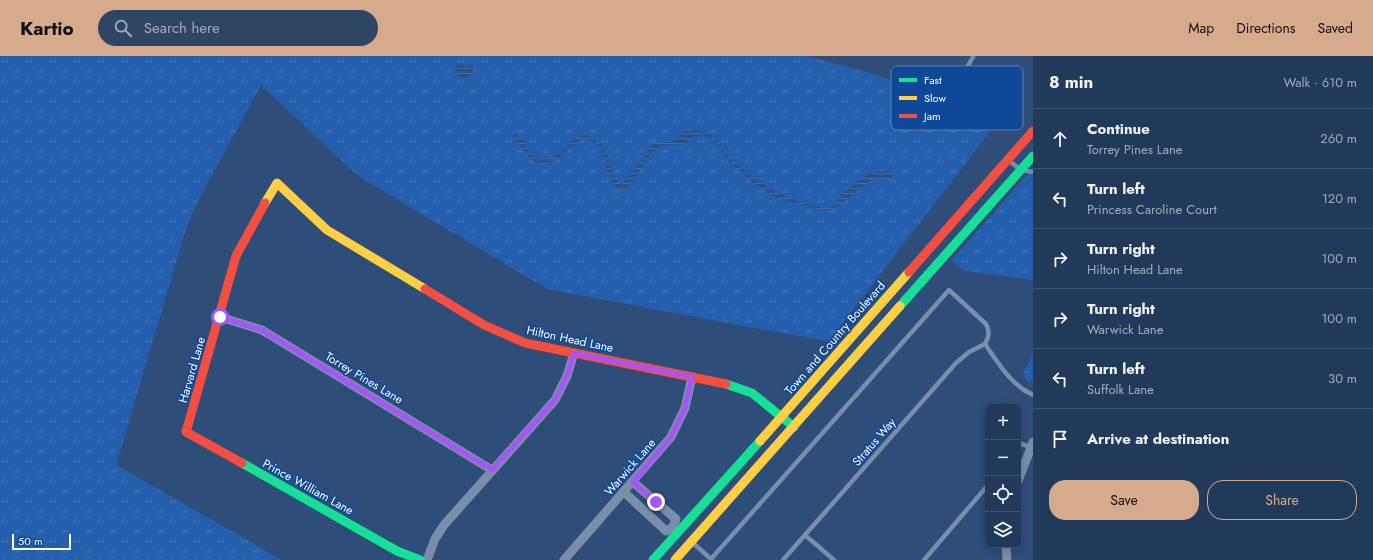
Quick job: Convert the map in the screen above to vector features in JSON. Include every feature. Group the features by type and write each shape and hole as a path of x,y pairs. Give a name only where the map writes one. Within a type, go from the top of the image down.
{"main road":[{"name":"Town and Country Boulevard","path":"653,560 666,546 676,529 782,417 1033,131"},
{"path":"666,546 677,558 1033,156"},
{"name":"Hilton Head Lane","path":"277,183 327,230 484,325 525,343 726,384 752,393 794,427"},
{"name":"Harvard Lane","path":"186,432 220,317 236,256 268,196 277,183"},
{"name":"Prince William Lane","path":"186,432 397,551 420,560"}],"street":[{"name":"Torrey Pines Lane","path":"220,317 262,330 492,470"},
{"path":"427,560 435,539 444,525 555,400 567,376 574,353"},
{"name":"Warwick Lane","path":"564,560 671,437 685,408 692,377"},
{"path":"1020,476 1032,445"},
{"path":"624,492 666,531 676,529 676,519 633,482"},
{"path":"1006,548 1008,560"}],"lane":[{"path":"967,66 972,56"},
{"path":"1008,160 1021,170 1033,172"},
{"path":"691,542 711,559 949,290 986,324 989,329 989,336 985,344 1008,377 1022,390 1033,395"},
{"name":"Stratus Way","path":"783,560 956,363 969,352 985,344"},
{"path":"1021,444 1032,445"},
{"path":"924,560 985,489"},
{"path":"805,535 834,560"}],"green space":[{"path":"0,56 808,56 891,80 891,130 991,130 829,341 547,289 358,176 261,85 197,203 186,229 116,465 282,560 0,560"},
{"path":"1033,168 1033,280 965,271 951,261"},
{"path":"1033,353 1033,382 1028,382 1023,374"}],"shaded area":[{"path":"473,63 473,73 466,80 457,76 457,65 461,64 466,67"},
{"path":"698,130 711,135 716,139 731,160 755,179 783,196 818,207 828,208 835,205 841,194 866,175 879,171 892,172 894,174 891,179 877,179 867,183 845,201 827,211 779,199 752,182 729,162 714,140 703,135 698,134 683,144 660,146 653,152 626,189 619,189 610,177 599,146 594,142 587,140 580,141 559,158 544,164 531,160 511,135 511,132 516,134 528,144 526,146 533,156 542,160 557,154 580,136 593,138 603,148 618,183 622,184 641,162 652,145 675,140 684,131"}],"traffic: fast":[{"path":"900,306 1033,156"},
{"path":"726,384 752,393 794,427"},
{"path":"653,560 760,441"},
{"path":"242,463 397,551 420,560"}],"traffic: slow":[{"path":"265,203 277,183 327,230 425,289"},
{"path":"760,441 909,272"},
{"path":"675,560 900,306"}],"traffic: jam":[{"path":"909,272 1033,131"},
{"path":"242,463 186,432 236,256 265,203"},
{"path":"425,289 484,325 525,343 726,384"}],"route":[{"path":"220,317 262,330 492,470 555,400 567,376 574,353 692,377 685,408 671,437 633,482 656,502"}]}
